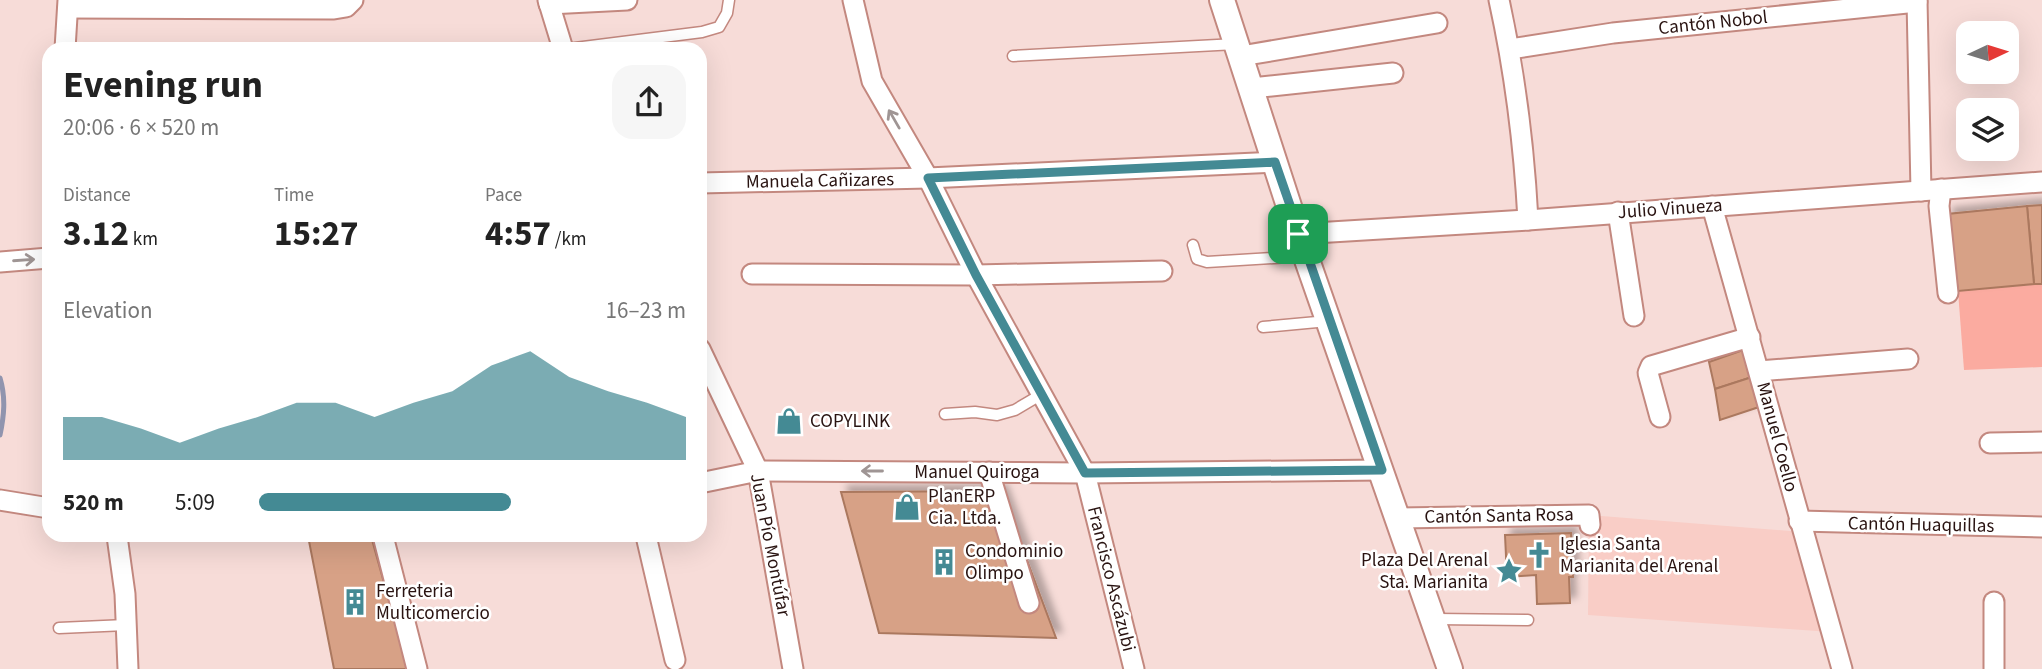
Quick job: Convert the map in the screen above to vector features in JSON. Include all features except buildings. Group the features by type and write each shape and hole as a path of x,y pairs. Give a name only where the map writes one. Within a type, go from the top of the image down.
{"street":[{"path":"65,42 68,4 334,9 346,6 353,0"},
{"path":"562,42 548,2 627,0"},
{"name":"Francisco Ascázubi","path":"853,0 872,81 928,178 976,275 1085,473 1134,669"},
{"path":"1222,0 1302,245 1434,619 1446,668"},
{"path":"1499,0 1510,49 1521,128 1528,220"},
{"path":"1917,1 1921,191"},
{"name":"Cantón Nobol","path":"1510,49 1613,33 1917,1"},
{"path":"1239,50 1437,23"},
{"path":"1252,88 1393,73"},
{"name":"Manuela Cañizares","path":"707,183 928,178 1275,162"},
{"name":"Julio Vinueza","path":"1302,245 1618,212 2042,182"},
{"path":"1941,189 1939,206 1948,293"},
{"name":"Manuel Coello","path":"1712,206 1842,669"},
{"path":"1618,212 1634,316"},
{"path":"0,261 42,258"},
{"path":"752,274 976,275 1162,271"},
{"path":"1660,417 1648,373 1651,366 1750,337"},
{"path":"1759,372 1908,359"},
{"name":"Juan Pío Montúfar","path":"707,364 758,471 793,669"},
{"path":"1990,443 2042,442"},
{"name":"Manuel Quiroga","path":"707,482 758,471 1085,473 1382,470"},
{"path":"989,472 1029,603"},
{"path":"0,500 42,507"},
{"name":"Cantón Santa Rosa","path":"1399,518 1589,515 1590,526"},
{"name":"Cantón Huaquillas","path":"1799,521 2042,527"},
{"path":"118,542 123,573 128,669"},
{"path":"384,542 416,669"},
{"path":"647,542 675,660"},
{"path":"1994,602 1994,669"}],"lane":[{"path":"621,42 702,32 719,27 727,13 729,0"},
{"path":"1013,56 1239,50"},
{"path":"1193,245 1197,259 1207,262 1302,245"},
{"path":"1263,327 1329,321"},
{"path":"945,414 975,412 997,415 1015,410 1042,394"},
{"path":"1434,619 1528,620"},
{"path":"59,628 126,625"}],"shaded area":[{"path":"2042,284 2042,367 1964,370 1958,291"},
{"path":"1589,515 1803,532 1831,632 1588,615"}],"waterway":[{"path":"0,378 4,407 0,435"}],"place":[{"name":"COPYLINK","path":"789,421"},
{"name":"PlanERP Cia. Ltda.","path":"907,507"},
{"name":"Iglesia Santa Marianita del Arenal","path":"1539,555"},
{"name":"Condominio Olimpo","path":"944,562"},
{"name":"Plaza Del Arenal Sta. Marianita","path":"1509,571"},
{"name":"Ferreteria Multicomercio","path":"355,602"}],"route":[{"path":"1275,162 1298,234 1382,470 1085,473 976,275 928,178 1275,162"}]}
